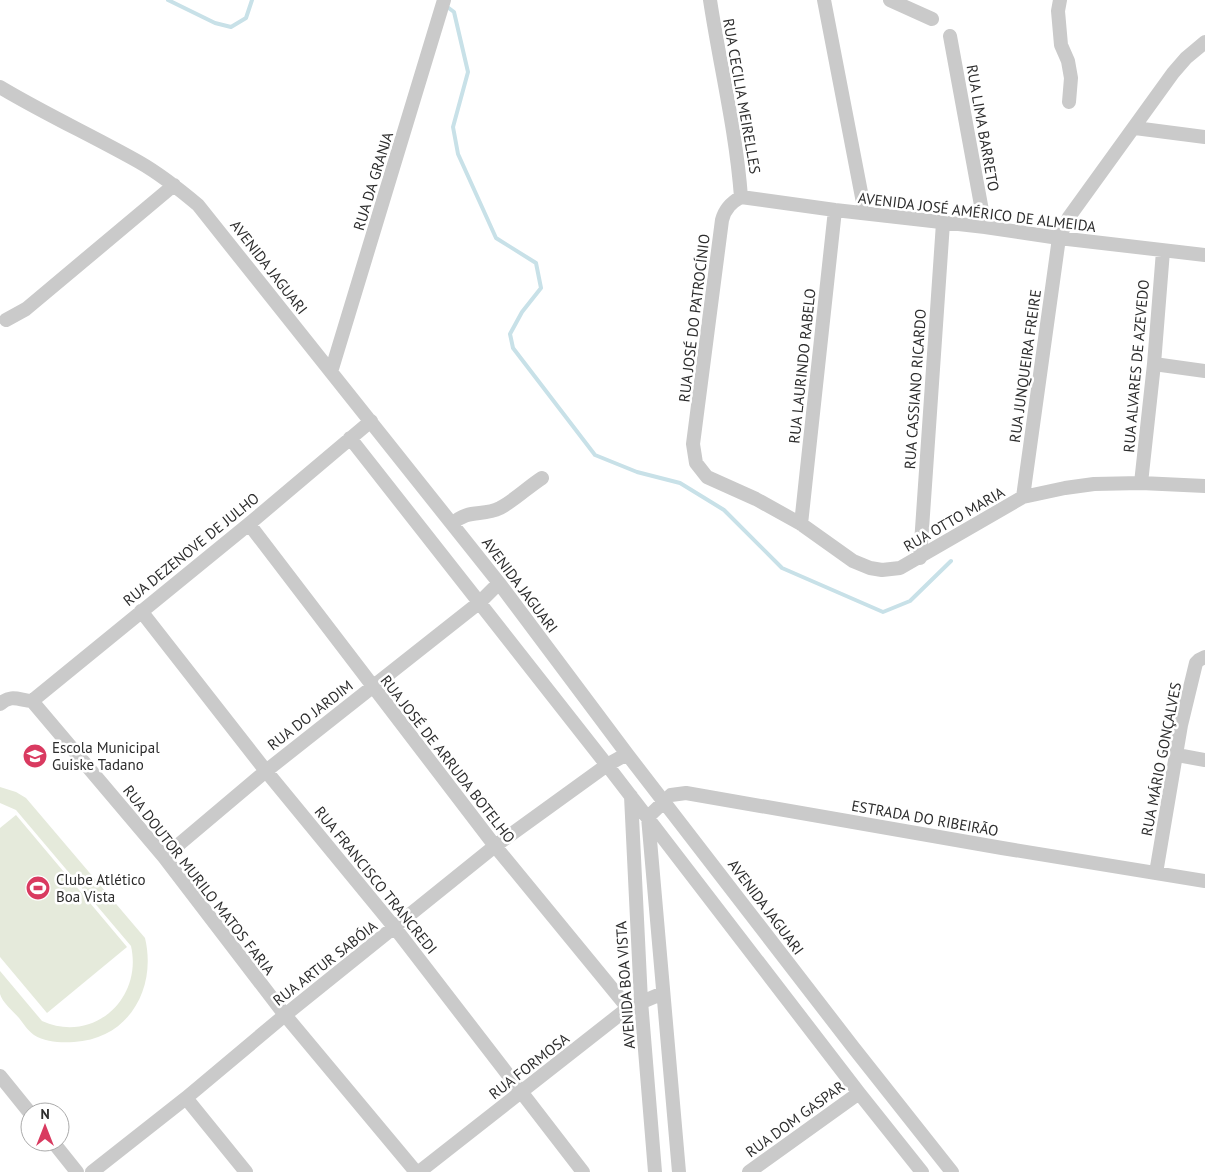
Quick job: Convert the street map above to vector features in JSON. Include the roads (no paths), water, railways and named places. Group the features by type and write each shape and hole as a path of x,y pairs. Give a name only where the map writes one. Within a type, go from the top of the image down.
{"street":[{"name":"RUA DA GRANJA","path":"331,372 444,0"},
{"name":"RUA CECILIA MEIRELLES","path":"710,0 744,196"},
{"path":"824,0 865,213"},
{"path":"890,0 932,19"},
{"path":"1060,0 1058,11 1061,45 1068,62 1071,78 1069,102"},
{"name":"RUA LIMA BARRETO","path":"950,36 985,227"},
{"name":"RUA JUNQUEIRA FREIRE","path":"1023,497 1059,238 1069,217 1173,73 1186,58 1205,42"},
{"name":"AVENIDA JAGUARI","path":"0,86 31,105 140,162 198,204 499,583 627,754 847,1040 952,1172"},
{"path":"1135,128 1205,137"},
{"path":"6,320 26,309 174,185"},
{"name":"AVENIDA JOSÉ AMÉRICO DE ALMEIDA","path":"744,196 835,210 1205,255"},
{"name":"RUA JOSÉ DO PATROCÍNIO","path":"694,456 722,220 724,212 730,205 744,196"},
{"name":"RUA LAURINDO RABELO","path":"801,524 835,210"},
{"name":"RUA CASSIANO RICARDO","path":"920,558 943,223"},
{"name":"RUA ALVARES DE AZEVEDO","path":"1141,483 1154,364 1163,251"},
{"path":"1154,364 1205,371"},
{"name":"RUA DEZENOVE DE JULHO","path":"32,701 249,524 370,421"},
{"path":"350,438 648,817 859,1093 922,1172"},
{"name":"RUA OTTO MARIA","path":"694,456 696,464 707,476 747,494 801,524 853,561 870,568 882,570 900,568 920,558 1023,497 1094,484 1141,483 1205,486"},
{"path":"452,524 469,513 499,508 542,478"},
{"name":"RUA JOSÉ DE ARRUDA BOTELHO","path":"249,524 494,846 634,1005"},
{"name":"RUA DO JARDIM","path":"164,857 266,771 480,602 499,583"},
{"name":"RUA FRANCISCO TRANCREDI","path":"141,611 266,771 395,928 584,1172"},
{"name":"RUA MÁRIO GONÇALVES","path":"1156,873 1182,726 1196,663 1205,657"},
{"path":"0,704 4,700 12,698 32,701"},
{"name":"RUA DOUTOR MURILO MATOS FARIA","path":"32,701 164,857 286,1015 418,1172"},
{"name":"RUA ARTUR SABÓIA","path":"92,1172 186,1098 494,846 607,766 627,754"},
{"path":"1177,755 1205,760"},
{"name":"ESTRADA DO RIBEIRÃO","path":"648,817 670,795 686,793 1205,881"},
{"name":"AVENIDA BOA VISTA","path":"631,796 634,1005 655,1172"},
{"path":"648,817 680,1172"},
{"name":"RUA FORMOSA","path":"418,1172 634,1005 663,993"},
{"path":"0,1076 21,1102"},
{"name":"RUA DOM GASPAR","path":"749,1172 859,1093"},
{"path":"186,1098 246,1172"},
{"path":"61,1152 77,1172"}],"waterway":[{"path":"168,0 215,23 231,27 246,18 252,0"},
{"path":"446,6 454,12 468,72 453,127 458,154 496,238 536,263 541,288 522,312 510,334 513,348 595,455 637,472 680,483 724,510 782,568 883,612 910,601 951,561"}],"place":[{"name":"Escola Municipal Guiske Tadano","path":"35,756"},
{"name":"Clube Atlético Boa Vista","path":"38,888"}]}
